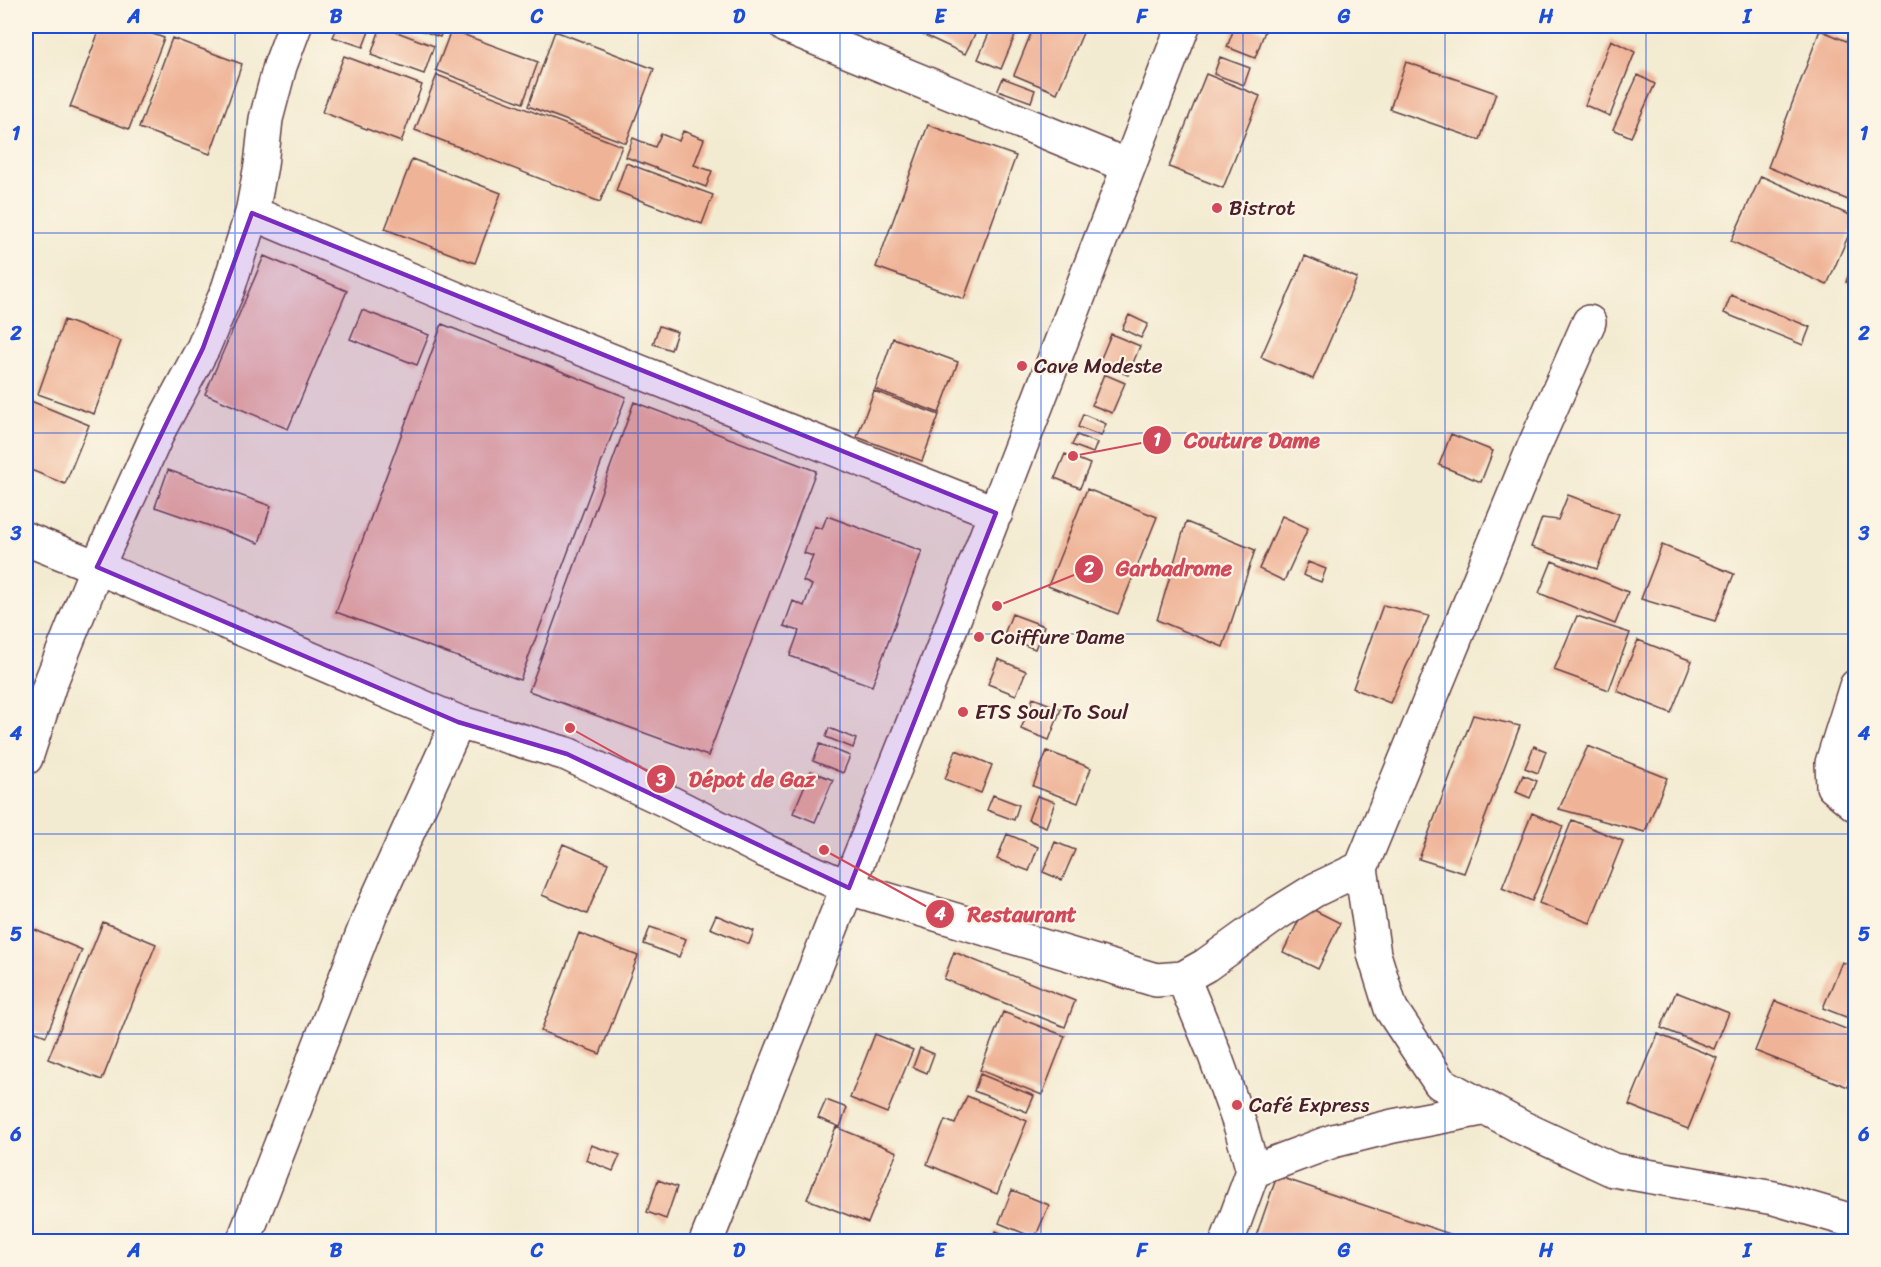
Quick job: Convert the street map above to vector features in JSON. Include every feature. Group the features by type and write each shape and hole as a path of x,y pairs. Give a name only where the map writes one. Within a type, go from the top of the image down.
{"street":[{"path":"26,758 50,684 97,567 160,428 203,348 228,289 252,213 261,165 266,119 280,66 295,26"},
{"path":"786,26 1128,166"},
{"path":"706,1242 849,888 1183,26"},
{"path":"252,213 492,313 996,513"},
{"path":"1589,322 1528,460 1361,868 1374,954 1391,1009 1440,1083 1521,1127 1613,1170 1774,1198 1856,1222"},
{"path":"26,539 97,567 458,722 567,753 763,850 849,888 1156,980 1183,978 1206,965 1278,913 1315,890 1361,868"},
{"path":"1856,686 1832,763 1833,786 1856,805"},
{"path":"243,1242 369,915 458,722"},
{"path":"1183,978 1241,1128 1253,1171 1227,1242"},
{"path":"1253,1171 1343,1139 1393,1126 1487,1108"}],"highlighted area":[{"path":"252,213 996,513 849,888 567,754 458,722 97,567 203,348"}],"building":[{"path":"101,26 130,26 164,38 129,129 70,107"},
{"path":"338,26 371,26 363,47 333,37"},
{"path":"381,26 434,46 424,74 371,55"},
{"path":"409,26 444,26 440,37"},
{"path":"905,26 979,26 965,54"},
{"path":"992,26 1019,26 1001,69 978,59"},
{"path":"1034,26 1086,26 1057,93 1014,75"},
{"path":"1235,26 1250,26 1265,31 1255,58 1227,47"},
{"path":"451,30 538,62 523,103 436,70"},
{"path":"1820,30 1856,45 1856,195 1853,202 1768,167"},
{"path":"555,31 654,69 626,143 528,106"},
{"path":"172,38 242,64 210,154 139,128"},
{"path":"1611,40 1635,52 1610,116 1585,105"},
{"path":"344,56 422,85 401,142 322,112"},
{"path":"1220,57 1250,68 1244,85 1214,74"},
{"path":"1406,62 1496,93 1480,140 1390,109"},
{"path":"1206,74 1260,96 1223,188 1169,167"},
{"path":"437,75 622,146 600,202 415,130"},
{"path":"1638,75 1655,84 1631,137 1613,129"},
{"path":"1003,78 1035,90 1031,102 998,90"},
{"path":"928,125 1016,156 964,299 876,267"},
{"path":"683,131 704,139 694,165 712,171 706,187 626,157 633,138 655,147 661,134 679,141"},
{"path":"412,159 501,193 475,263 385,229"},
{"path":"626,163 713,195 702,224 616,191"},
{"path":"1761,176 1856,218 1827,285 1731,241"},
{"path":"26,200 32,203 26,221"},
{"path":"1856,254 1856,285 1846,282"},
{"path":"264,256 347,291 288,429 205,394"},
{"path":"1305,256 1357,278 1313,379 1261,357"},
{"path":"1731,295 1810,327 1803,345 1724,313"},
{"path":"362,310 429,335 417,365 350,339"},
{"path":"1129,315 1148,324 1141,338 1122,329"},
{"path":"64,320 121,341 94,414 38,394"},
{"path":"442,324 626,397 520,680 336,612"},
{"path":"659,326 677,332 671,350 653,344"},
{"path":"1111,334 1140,346 1128,375 1099,363"},
{"path":"893,338 958,362 939,413 875,389"},
{"path":"1104,374 1125,383 1112,413 1092,405"},
{"path":"874,391 939,415 922,461 857,437"},
{"path":"26,399 89,425 65,484 26,468"},
{"path":"634,402 816,471 708,756 529,691"},
{"path":"1083,414 1106,424 1101,436 1078,427"},
{"path":"1451,434 1493,451 1481,482 1439,465"},
{"path":"1077,435 1097,443 1093,453 1072,445"},
{"path":"1065,454 1090,464 1080,488 1055,478"},
{"path":"168,470 271,506 259,543 155,507"},
{"path":"1087,489 1157,517 1118,614 1048,586"},
{"path":"1568,495 1619,514 1597,569 1531,547 1542,518 1558,520"},
{"path":"827,516 922,551 872,686 790,656 799,631 784,626 793,601 804,606 812,585 803,581 813,556 804,553 814,526 822,529"},
{"path":"1282,516 1308,528 1284,581 1259,569"},
{"path":"1186,522 1255,550 1223,647 1157,620"},
{"path":"1662,545 1734,574 1715,621 1641,599"},
{"path":"1552,561 1628,592 1615,624 1539,593"},
{"path":"1308,562 1326,569 1321,582 1303,575"},
{"path":"1383,605 1429,616 1390,703 1353,688"},
{"path":"1012,614 1044,626 1035,649 1003,637"},
{"path":"1577,616 1630,633 1609,690 1554,670"},
{"path":"1638,640 1692,661 1671,713 1617,691"},
{"path":"998,659 1026,671 1016,695 988,684"},
{"path":"1033,698 1061,709 1049,740 1021,729"},
{"path":"1473,715 1520,726 1464,873 1419,859"},
{"path":"829,728 856,739 853,748 826,737"},
{"path":"1856,731 1856,783 1839,776"},
{"path":"820,744 850,756 843,773 813,761"},
{"path":"1534,746 1546,751 1538,773 1525,768"},
{"path":"1588,746 1667,778 1645,832 1559,809"},
{"path":"956,750 992,765 981,793 945,779"},
{"path":"1047,751 1091,768 1078,803 1033,786"},
{"path":"811,771 833,780 815,822 793,813"},
{"path":"1523,775 1537,781 1530,798 1516,792"},
{"path":"993,795 1019,805 1014,820 987,810"},
{"path":"1037,796 1055,802 1046,827 1028,820"},
{"path":"1532,813 1563,826 1532,901 1502,888"},
{"path":"1572,820 1623,841 1590,923 1539,903"},
{"path":"1007,834 1038,847 1029,871 997,859"},
{"path":"1055,842 1075,850 1062,880 1043,872"},
{"path":"563,844 608,863 587,914 542,895"},
{"path":"1306,906 1340,923 1318,969 1283,952"},
{"path":"716,915 754,931 749,944 710,928"},
{"path":"103,922 156,944 102,1080 48,1059"},
{"path":"26,926 82,950 46,1036 26,1028"},
{"path":"650,927 686,939 679,957 644,944"},
{"path":"579,933 638,956 600,1054 541,1031"},
{"path":"954,952 1075,1001 1065,1027 944,979"},
{"path":"1842,962 1856,967 1856,1021 1823,1008"},
{"path":"1676,992 1729,1013 1714,1049 1661,1028"},
{"path":"1775,1001 1856,1033 1856,1068 1848,1087 1755,1051"},
{"path":"1003,1012 1065,1036 1042,1095 980,1070"},
{"path":"875,1034 913,1050 887,1113 850,1098"},
{"path":"1658,1034 1717,1058 1688,1129 1629,1105"},
{"path":"920,1048 934,1054 927,1073 913,1067"},
{"path":"980,1074 1034,1096 1027,1112 974,1091"},
{"path":"967,1096 1027,1121 997,1194 927,1164 945,1120 955,1124"},
{"path":"826,1100 847,1108 840,1127 818,1118"},
{"path":"836,1127 897,1152 868,1223 807,1199"},
{"path":"591,1145 620,1155 613,1171 586,1160"},
{"path":"1277,1176 1471,1242 1261,1242 1255,1239"},
{"path":"658,1180 677,1187 666,1219 647,1212"},
{"path":"1012,1190 1049,1205 1035,1238 999,1223"},
{"path":"996,1231 1010,1237 1009,1242 992,1242"}],"place":[{"name":"Bistrot","path":"1217,208"},
{"name":"Cave Modeste","path":"1022,366"},
{"name":"Couture Dame","path":"1073,456"},
{"name":"Garbadrome","path":"997,606"},
{"name":"Coiffure Dame","path":"979,637"},
{"name":"ETS Soul To Soul","path":"963,712"},
{"name":"Dépot de Gaz","path":"570,728"},
{"name":"Restaurant","path":"824,850"},
{"name":"Café Express","path":"1237,1105"}]}
